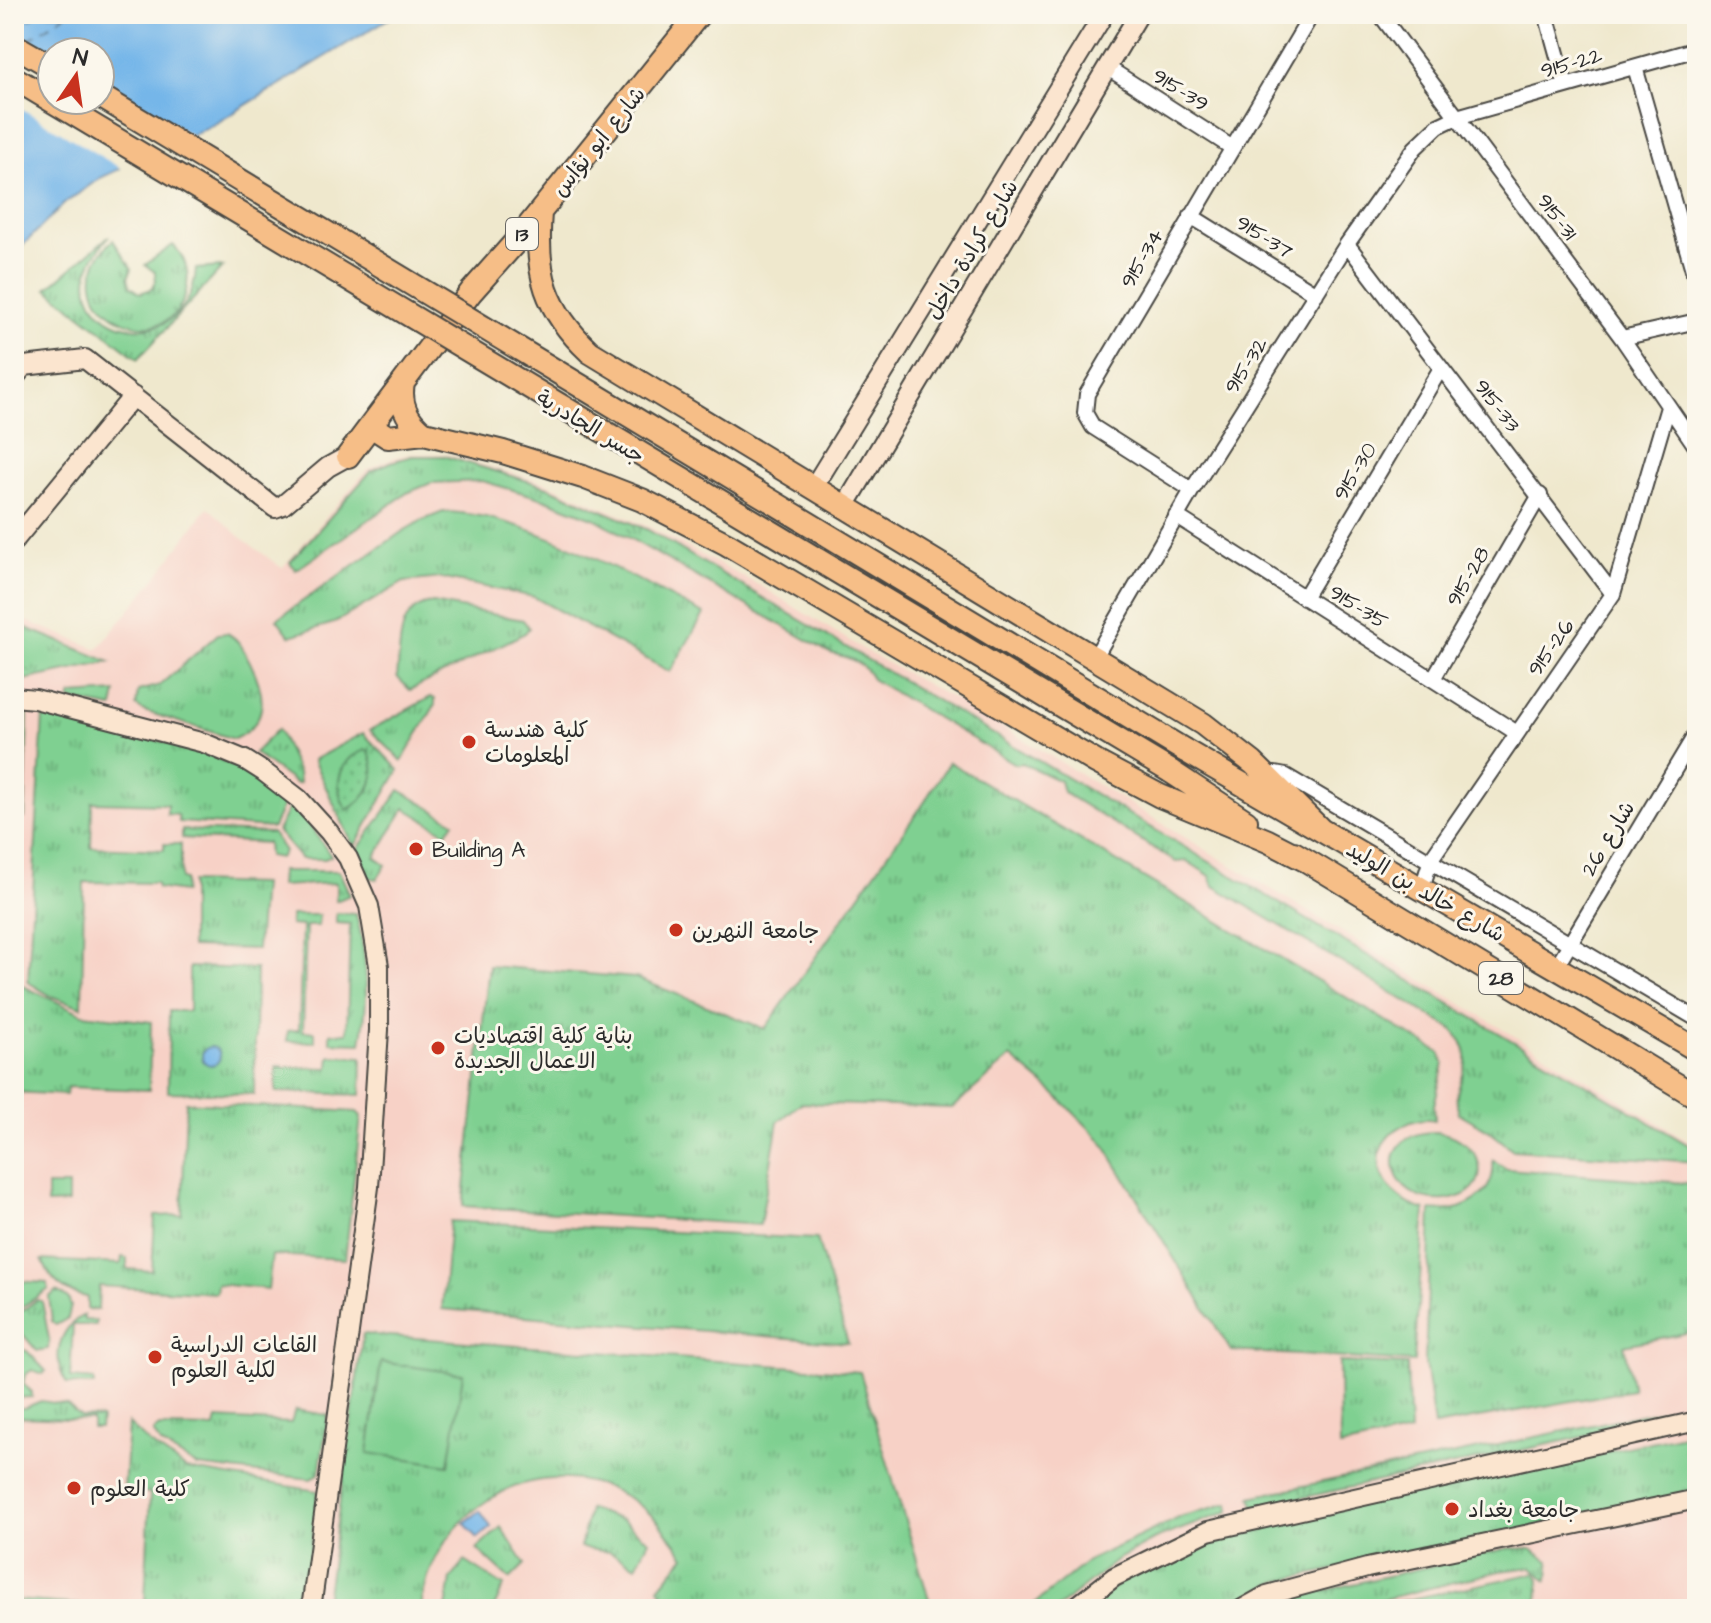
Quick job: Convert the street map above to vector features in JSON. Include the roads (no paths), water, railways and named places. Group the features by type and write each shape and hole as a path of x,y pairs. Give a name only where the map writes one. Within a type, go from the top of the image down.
{"main road":[{"name":"شارع ابو نؤاس","path":"348,456 471,292 540,213 699,14"},
{"path":"14,45 36,58"},
{"name":"جسر الجادرية","path":"14,78 1170,771 1305,860"},
{"name":"جسر الجادرية","path":"116,106 1321,830"},
{"path":"540,213 539,266 543,285 558,317 603,362 1095,657 1220,736 1321,830"},
{"path":"403,383 405,412 424,433"},
{"path":"371,426 388,437 424,433 544,463 613,488 671,514 1096,762 1160,796 1268,841 1305,860"},
{"path":"348,456 424,433"},
{"name":"شارع خالد بن الوليد","path":"1321,830 1697,1050"},
{"name":"شارع خالد بن الوليد","path":"1305,860 1697,1097"}],"street":[{"name":"شارع كرادة داخل","path":"813,488 1104,14"},
{"name":"شارع كرادة داخل","path":"844,508 1139,14"},
{"name":"915-34","path":"1192,490 1093,427 1085,413 1087,394 1312,14"},
{"name":"915-31","path":"1380,14 1622,338 1697,448"},
{"path":"1546,14 1566,86"},
{"name":"915-22","path":"1457,117 1697,49"},
{"path":"1635,67 1697,284"},
{"name":"915-39","path":"1108,68 1231,147"},
{"name":"915-32","path":"1095,657 1176,516 1347,244 1415,148 1438,126 1457,117"},
{"name":"915-37","path":"1191,216 1316,294"},
{"name":"915-33","path":"1347,244 1613,594"},
{"path":"1622,338 1697,321"},
{"path":"14,378 24,366 85,359 275,508 283,505 328,467 348,456"},
{"name":"915-30","path":"1304,598 1441,368"},
{"path":"14,541 133,396"},
{"name":"915-26","path":"1422,888 1431,859 1613,594 1668,407"},
{"name":"915-28","path":"1433,679 1540,495"},
{"name":"915-35","path":"1176,516 1517,733"},
{"path":"14,697 35,699 204,743 245,760 282,784 315,814 348,858 369,906 379,966 369,1187 311,1609"},
{"name":"شارع 26","path":"1556,967 1697,732"},
{"path":"1266,776 1286,776 1697,1019"},
{"path":"1073,1609 1114,1577 1208,1531 1697,1421"},
{"path":"1242,1609 1267,1595 1367,1568 1697,1499"}],"water":[{"path":"14,14 396,14 213,125 100,178 64,204 14,254"},
{"path":"211,1047 220,1056 211,1065 202,1056"},
{"path":"480,1511 491,1527 478,1538 464,1523"}],"place":[{"name":"كلية هندسة المعلومات","path":"469,742"},
{"name":"Building A","path":"416,849"},
{"name":"جامعة النهرين","path":"676,930"},
{"name":"بناية كلية اقتصاديات الاعمال الجديدة","path":"438,1048"},
{"name":"القاعات الدراسية لكلية العلوم","path":"155,1357"},
{"name":"كلية العلوم","path":"74,1488"},
{"name":"جامعة بغداد","path":"1452,1509"}]}
